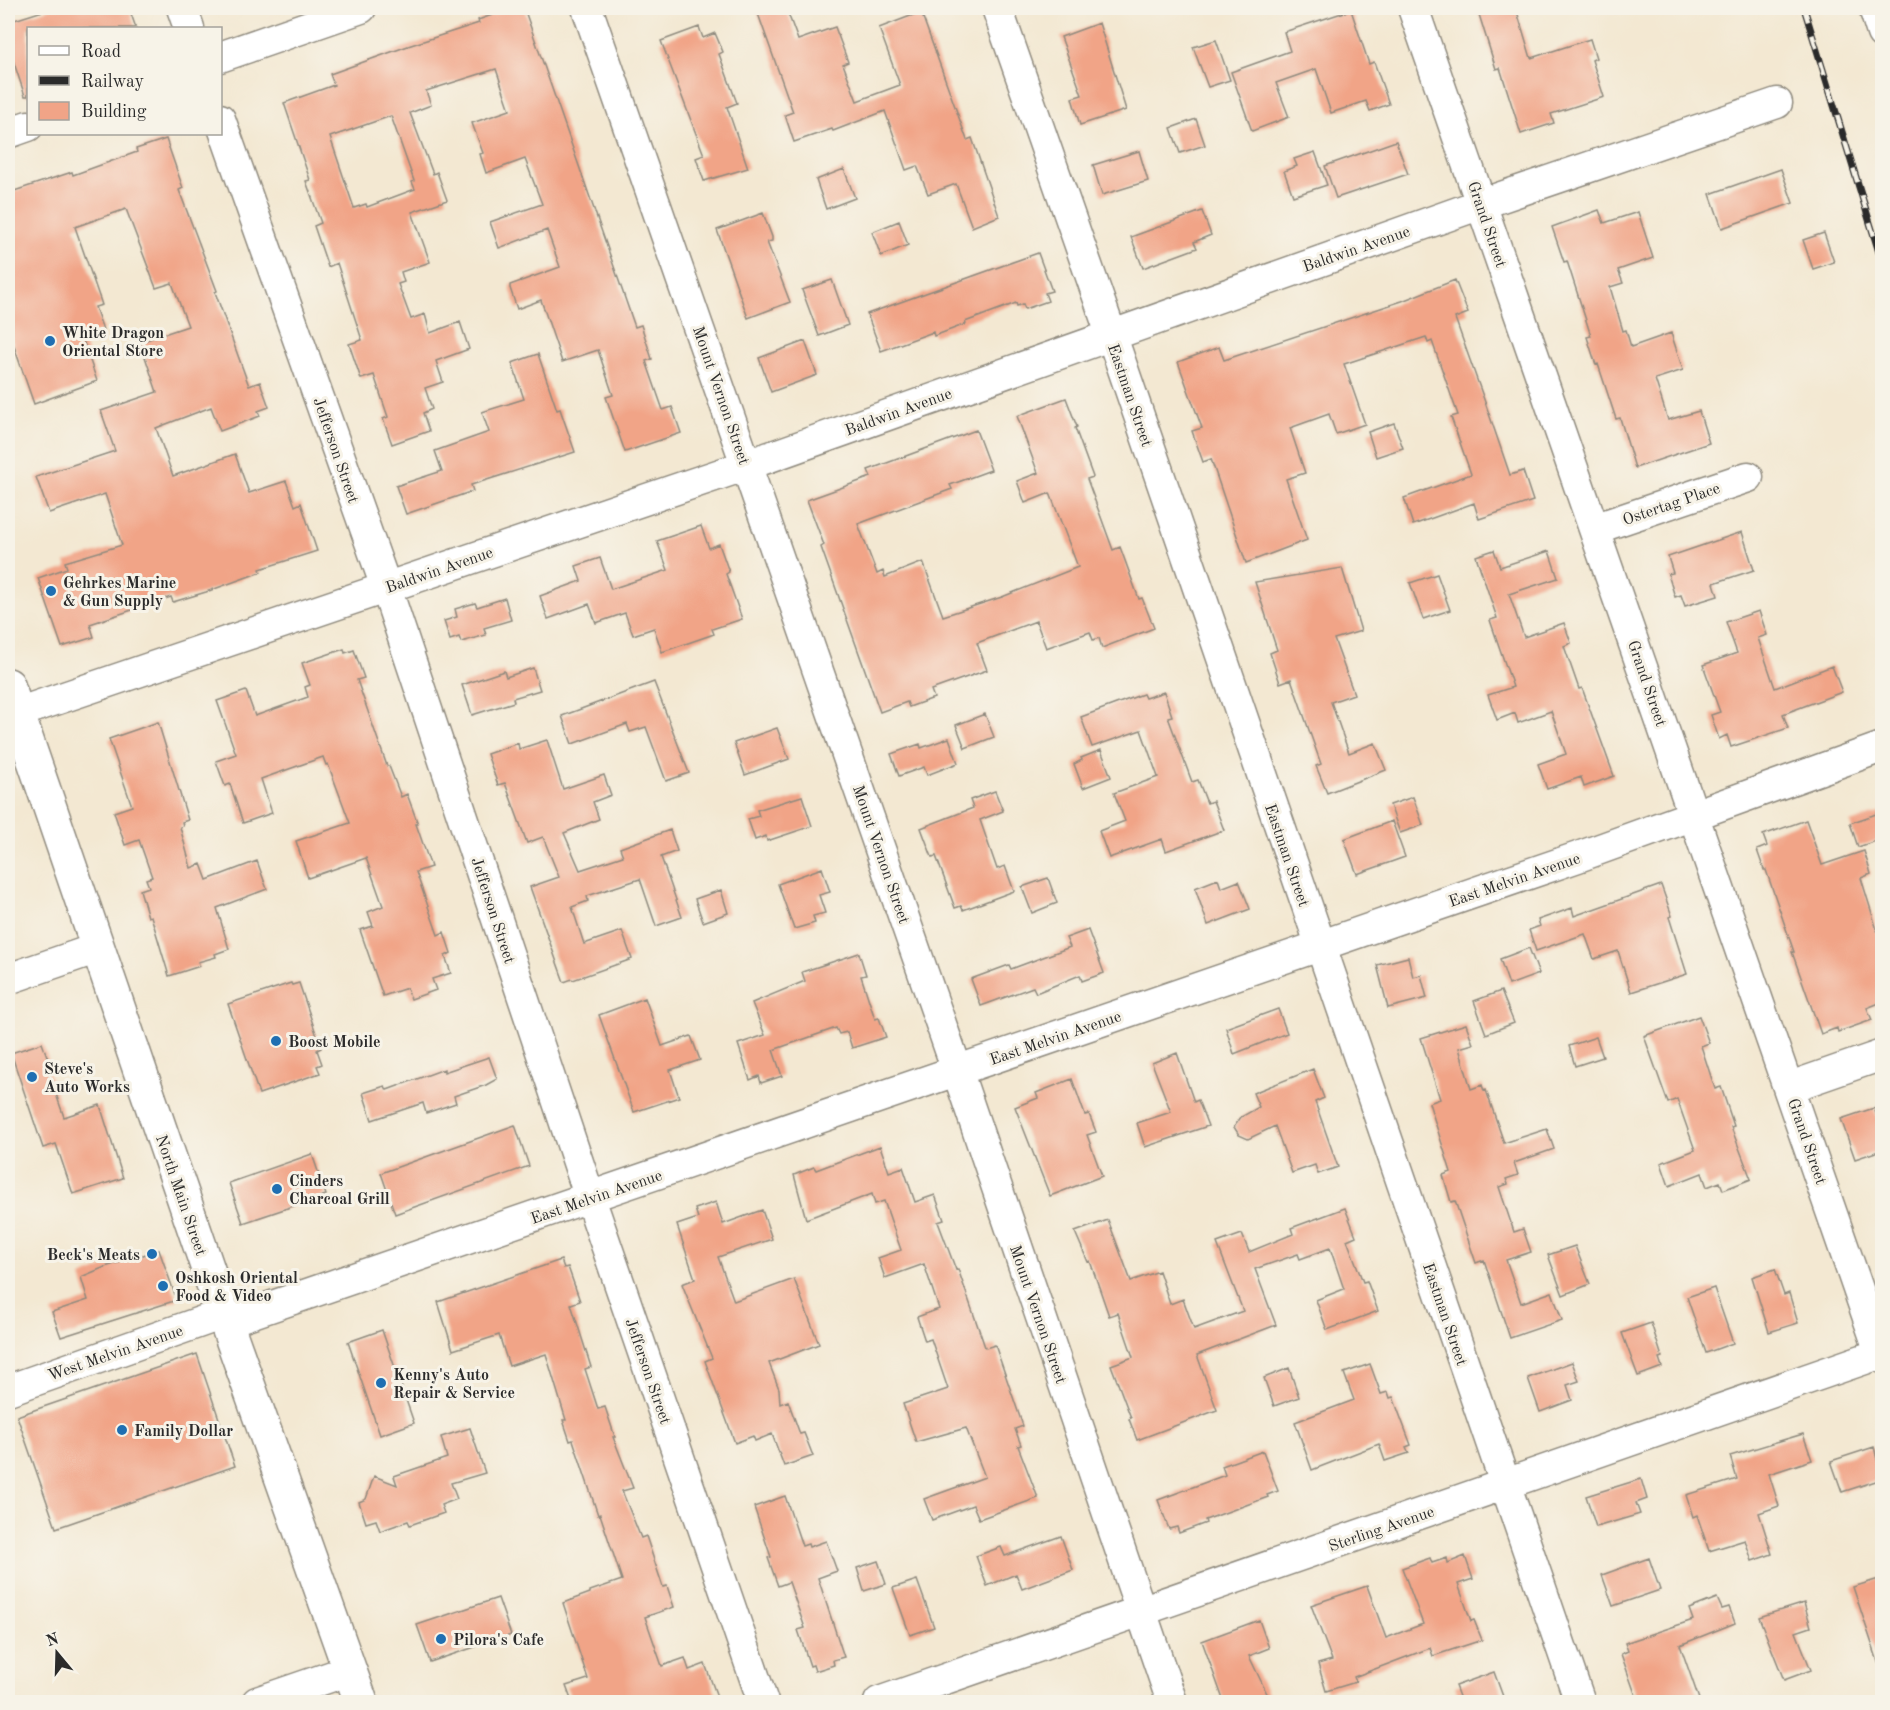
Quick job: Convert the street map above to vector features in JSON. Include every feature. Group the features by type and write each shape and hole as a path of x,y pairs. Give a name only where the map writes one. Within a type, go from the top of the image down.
{"main road":[{"name":"North Main Street","path":"12,699 224,1318 361,1702"}],"street":[{"path":"182,8 189,27"},
{"path":"222,56 361,8"},
{"name":"Mount Vernon Street","path":"587,8 957,1070 1172,1702"},
{"name":"Eastman Street","path":"997,8 1580,1702"},
{"name":"Grand Street","path":"1413,8 1882,1355"},
{"path":"1874,8 1882,33"},
{"name":"Baldwin Avenue","path":"12,699 386,587 747,465 1111,334 1777,103"},
{"name":"Jefferson Street","path":"222,125 386,587 590,1198 762,1702"},
{"path":"8,133 27,126"},
{"name":"Ostertag Place","path":"1594,529 1748,477"},
{"name":"East Melvin Avenue","path":"224,1318 590,1198 1566,861 1882,747"},
{"path":"8,979 98,948"},
{"path":"1790,1087 1882,1055"},
{"name":"West Melvin Avenue","path":"8,1390 224,1318"},
{"name":"Sterling Avenue","path":"879,1702 1882,1355"},
{"path":"257,1702 350,1670"}],"building":[{"path":"52,8 129,8 136,27 27,27 27,96 25,96 8,45 8,22"},
{"path":"512,8 524,8 635,327 641,325 652,359 646,361 663,410 672,407 681,433 625,452 606,397 613,395 598,350 562,362 541,300 517,309 510,285 560,267 547,230 499,248 490,222 542,204 525,159 486,173 480,154 483,153 472,123 510,110 496,69 426,91 431,105 410,113 433,174 437,172 447,200 412,212 430,262 401,272 404,282 398,284 411,319 425,314 430,333 460,322 469,349 436,361 443,382 425,388 432,409 423,413 429,431 392,444 383,419 388,417 374,375 361,379 349,344 362,340 337,263 328,267 314,226 321,223 306,181 310,180 284,103 334,85 330,74 479,23 478,20","holes":["391,116 414,181 412,182 415,189 367,207 366,204 354,208 330,137"]},
{"path":"756,8 786,8 798,40 835,27 848,62 843,64 857,101 900,85 879,28 921,12 967,140 972,138 999,216 972,227 956,184 928,194 917,166 906,170 885,111 833,131 832,129 794,142 785,115 793,112"},
{"path":"1477,8 1516,8 1531,58 1590,39 1596,58 1592,60 1604,97 1551,114 1554,123 1521,134 1500,68 1496,69"},
{"path":"1351,10 1369,64 1374,62 1389,104 1370,111 1366,101 1331,113 1316,69 1276,83 1289,117 1252,131 1231,72 1290,51 1284,32"},
{"path":"1099,23 1126,110 1080,125 1072,98 1082,95 1061,37"},
{"path":"699,27 703,38 715,33 723,52 719,54 737,103 727,107 748,168 704,181 696,158 704,155 661,41"},
{"path":"1216,40 1230,80 1208,87 1193,47"},
{"path":"1196,119 1205,145 1180,153 1171,128"},
{"path":"166,139 183,188 179,190 217,291 215,292 249,386 260,382 269,407 258,411 260,416 220,431 211,407 156,428 173,476 235,454 249,493 286,481 295,506 301,503 317,551 260,569 261,572 206,592 173,602 171,597 90,624 94,637 62,647 38,578 67,568 65,562 122,545 105,494 49,513 36,477 115,451 101,411 157,392 140,342 188,326 172,283 156,288 126,209 75,227 102,305 95,307 103,330 82,337 97,381 34,404 8,329 8,193 72,172 73,175"},
{"path":"1396,141 1408,174 1336,198 1325,166"},
{"path":"1139,151 1148,181 1102,195 1093,165"},
{"path":"1315,152 1327,185 1293,196 1284,171 1297,166 1294,159"},
{"path":"844,169 855,198 826,209 816,180"},
{"path":"1781,169 1793,203 1722,228 1710,194"},
{"path":"1599,210 1604,223 1638,212 1653,258 1618,270 1623,283 1610,287 1623,331 1626,330 1631,347 1671,333 1683,370 1655,379 1668,420 1699,411 1709,443 1635,468 1620,418 1616,419 1598,364 1596,365 1587,337 1591,336 1567,261 1564,262 1552,227"},
{"path":"1202,211 1211,235 1194,242 1197,248 1143,268 1131,237"},
{"path":"763,213 772,237 772,241 767,242 790,302 748,318 717,230"},
{"path":"899,221 908,245 881,256 872,232"},
{"path":"1824,233 1834,262 1813,269 1803,240"},
{"path":"1038,253 1052,291 1045,293 1048,301 1025,309 1023,304 1017,306 1016,303 934,336 933,332 881,351 867,314"},
{"path":"832,280 848,325 819,336 802,290"},
{"path":"1455,280 1468,313 1455,318 1510,475 1523,471 1533,501 1479,519 1474,503 1413,525 1404,498 1471,474 1451,417 1458,415 1432,341 1428,343 1426,337 1344,364 1365,424 1336,434 1329,414 1290,428 1305,473 1286,479 1307,540 1246,563 1211,459 1203,462 1192,431 1202,428 1178,362 1219,347 1224,360 1402,301"},
{"path":"805,341 817,375 771,392 759,358"},
{"path":"538,354 557,410 560,409 575,452 471,485 473,491 406,514 396,486 442,471 435,451 489,432 482,412 524,399 512,363"},
{"path":"1066,398 1093,477 1087,479 1113,550 1120,547 1139,599 1142,598 1154,628 1102,648 1099,638 1093,640 1090,632 1046,648 1036,621 977,643 987,670 931,690 934,698 909,707 907,702 880,712 821,547 824,545 807,500 871,477 868,470 976,430 991,470 950,485 952,489 858,524 877,574 883,571 885,577 923,562 943,616 1002,597 1078,567 1050,493 1025,503 1017,481 1038,473 1017,416"},
{"path":"1394,423 1403,448 1376,457 1368,432"},
{"path":"701,526 709,548 719,544 729,572 726,574 742,619 712,629 714,634 662,652 654,628 633,635 625,613 596,623 589,604 548,619 540,596 581,581 576,566 600,558 611,589 668,570 657,541"},
{"path":"1742,532 1754,570 1714,583 1718,596 1685,606 1681,595 1675,597 1668,574 1673,573 1668,557"},
{"path":"1494,550 1500,567 1549,551 1558,578 1509,594 1524,637 1564,623 1571,643 1564,646 1614,776 1584,787 1581,777 1547,789 1538,764 1566,754 1551,711 1518,723 1515,713 1497,720 1488,695 1513,687 1490,620 1497,618 1476,556"},
{"path":"1342,568 1361,631 1334,639 1354,694 1331,702 1349,753 1375,743 1386,770 1327,793 1316,766 1321,764 1291,679 1280,683 1270,653 1277,650 1255,582"},
{"path":"1437,574 1450,610 1423,619 1410,583"},
{"path":"505,598 511,620 484,628 486,635 461,642 459,637 450,640 444,621 457,617 455,609 475,603 477,607"},
{"path":"1759,611 1767,635 1758,638 1775,688 1832,666 1842,692 1783,714 1788,728 1731,747 1727,735 1719,739 1711,715 1720,712 1703,665 1737,653 1726,622"},
{"path":"344,649 345,653 354,650 364,678 357,680 387,766 389,766 401,797 407,794 418,824 416,824 431,867 416,872 438,935 444,932 451,953 445,956 451,973 432,979 436,990 411,999 407,988 383,996 360,930 373,926 368,912 383,906 366,858 308,878 296,841 350,823 328,764 326,765 323,757 261,779 272,813 243,823 230,784 225,786 216,761 236,754 217,701 246,691 255,716 308,697 305,687 310,685 302,663"},
{"path":"533,668 540,690 513,698 514,702 472,715 462,685 504,671 506,677"},
{"path":"654,682 689,773 666,781 646,727 630,732 627,724 572,744 562,716"},
{"path":"1164,692 1172,716 1168,717 1192,782 1198,780 1207,803 1213,801 1224,830 1166,851 1162,839 1109,858 1099,831 1125,821 1114,793 1158,777 1141,730 1092,747 1081,717 1143,694 1145,698"},
{"path":"985,714 994,737 965,748 956,725"},
{"path":"158,722 188,820 182,822 183,826 180,827 191,868 201,864 207,880 257,861 267,889 217,908 229,949 215,954 216,957 198,962 200,966 169,976 151,916 148,917 140,890 149,887 146,879 152,877 139,840 125,845 114,812 132,806 109,739"},
{"path":"777,728 789,759 745,775 734,743"},
{"path":"949,738 958,763 927,775 924,767 899,776 891,754 920,744 921,748"},
{"path":"547,740 563,789 604,775 611,795 593,802 599,819 564,833 580,870 623,856 620,848 670,830 677,851 661,857 682,917 656,926 640,879 587,896 588,901 572,907 584,944 622,931 632,959 564,982 530,887 559,877 543,837 527,843 505,783 498,785 487,754 518,743 519,749"},
{"path":"1101,750 1111,777 1083,788 1074,764 1082,760 1081,758"},
{"path":"995,791 1003,811 980,820 997,869 1005,866 1014,891 963,910 961,906 955,908 936,856 932,857 921,828 973,808 970,800"},
{"path":"802,796 812,826 767,841 766,836 755,840 748,819 759,816 757,810"},
{"path":"1413,797 1423,825 1400,833 1390,805"},
{"path":"1882,812 1882,839 1858,847 1850,823"},
{"path":"1806,820 1822,865 1864,851 1871,874 1861,878 1882,946 1882,1002 1867,1008 1872,1020 1838,1032 1837,1028 1821,1034 1766,870 1764,870 1757,850 1767,846 1763,835"},
{"path":"1392,821 1405,857 1357,874 1344,839"},
{"path":"822,868 830,892 819,895 825,913 813,916 815,923 794,929 778,884"},
{"path":"1048,878 1057,903 1032,913 1022,887"},
{"path":"1218,879 1221,888 1239,881 1250,909 1208,925 1195,888"},
{"path":"1661,885 1672,916 1669,917 1687,974 1631,992 1618,951 1594,959 1585,934 1536,951 1529,930 1540,926 1538,920 1572,908 1574,916"},
{"path":"721,890 728,913 703,922 695,899"},
{"path":"1088,930 1104,973 1082,981 1080,975 1036,993 1033,987 981,1006 971,979 1009,965 1011,969 1070,947 1066,938"},
{"path":"1529,948 1539,974 1509,985 1500,959"},
{"path":"859,953 866,975 861,976 875,1019 879,1018 886,1037 852,1048 847,1032 839,1034 836,1028 773,1050 782,1076 761,1083 759,1076 750,1080 738,1044 765,1035 752,1003 805,981 802,972"},
{"path":"1408,957 1413,977 1421,975 1427,998 1388,1008 1377,965"},
{"name":"Boost Mobile","path":"291,983 292,985 299,983 321,1048 317,1050 322,1064 317,1066 320,1073 259,1094 228,1004"},
{"path":"1501,991 1514,1023 1486,1034 1474,1001"},
{"path":"645,998 662,1046 691,1036 700,1060 670,1070 679,1097 634,1112 599,1015"},
{"path":"1278,1009 1287,1033 1234,1054 1226,1028"},
{"path":"1699,1016 1709,1043 1701,1046 1715,1089 1721,1087 1734,1126 1731,1127 1751,1179 1723,1190 1720,1182 1707,1187 1702,1173 1669,1186 1661,1163 1695,1150 1677,1099 1668,1103 1644,1036"},
{"path":"1466,1024 1473,1044 1459,1048 1471,1089 1482,1085 1484,1091 1486,1090 1504,1143 1547,1129 1554,1149 1514,1163 1518,1175 1506,1179 1508,1184 1499,1187 1514,1232 1523,1229 1531,1252 1506,1260 1521,1303 1552,1292 1562,1320 1510,1338 1484,1260 1476,1263 1455,1201 1451,1202 1443,1175 1451,1172 1429,1103 1440,1099 1421,1038"},
{"path":"1596,1037 1603,1057 1575,1066 1569,1046"},
{"path":"42,1043 50,1064 46,1065 64,1117 100,1105 123,1178 73,1194 56,1144 43,1148 11,1053"},
{"path":"1177,1053 1194,1102 1198,1100 1208,1126 1145,1147 1137,1123 1171,1112 1152,1063"},
{"path":"489,1057 497,1079 454,1096 456,1103 426,1113 423,1103 372,1120 363,1093 385,1086 387,1090 444,1069 444,1072"},
{"path":"1313,1069 1324,1098 1315,1102 1338,1167 1318,1174 1315,1165 1292,1173 1275,1126 1248,1139 1239,1135 1234,1127 1241,1117 1259,1107 1253,1093"},
{"path":"1072,1079 1085,1115 1089,1114 1096,1132 1087,1135 1102,1176 1050,1196 1015,1107 1038,1098 1036,1093"},
{"path":"1874,1108 1882,1130 1882,1150 1855,1159 1841,1119"},
{"path":"515,1125 529,1166 395,1214 381,1173"},
{"path":"880,1146 889,1172 903,1167 915,1202 935,1195 944,1220 938,1222 956,1270 958,1269 985,1347 995,1345 1023,1426 1015,1429 1021,1445 1018,1446 1038,1498 979,1519 973,1505 932,1520 924,1499 985,1477 966,1428 916,1442 903,1404 948,1389 931,1339 925,1341 917,1317 939,1309 924,1264 885,1278 878,1258 901,1250 884,1201 875,1204 872,1194 806,1219 794,1175 814,1167 816,1170"},
{"name":"Cinders Charcoal Grill","path":"312,1154 326,1195 243,1223 229,1183"},
{"path":"716,1202 723,1224 762,1210 772,1239 718,1257 734,1301 794,1279 819,1344 769,1363 779,1389 780,1404 788,1401 800,1434 804,1433 813,1456 784,1466 772,1434 755,1441 753,1436 735,1443 705,1361 712,1358 682,1284 695,1279 677,1225 698,1218 695,1209"},
{"path":"1345,1208 1356,1236 1347,1240 1363,1282 1367,1281 1378,1311 1327,1330 1316,1300 1344,1289 1330,1248 1300,1259 1298,1254 1255,1269 1276,1325 1197,1355 1217,1410 1137,1440 1111,1365 1133,1357 1118,1313 1109,1316 1090,1261 1088,1262 1075,1232 1108,1220 1131,1281 1159,1271 1170,1304 1183,1299 1194,1329 1243,1311 1217,1243 1242,1234 1249,1252 1293,1234 1291,1228"},
{"path":"1575,1246 1590,1284 1563,1295 1548,1255"},
{"path":"159,1250 177,1300 61,1337 52,1312 88,1300 81,1277"},
{"path":"561,1260 564,1268 568,1267 580,1301 571,1304 591,1367 585,1369 598,1409 605,1407 615,1437 613,1437 633,1488 622,1491 641,1538 646,1536 663,1587 667,1586 674,1607 645,1617 662,1666 685,1658 689,1670 705,1664 719,1702 572,1702 566,1686 588,1679 563,1603 622,1580 600,1514 598,1515 573,1440 570,1441 546,1354 509,1366 499,1335 453,1350 438,1302"},
{"path":"1775,1269 1784,1295 1789,1293 1798,1323 1769,1332 1752,1277"},
{"path":"1714,1288 1733,1343 1706,1353 1687,1297"},
{"path":"1651,1323 1662,1357 1659,1358 1662,1367 1638,1376 1622,1333"},
{"name":"Kenny's Auto Repair & Service","path":"382,1330 414,1423 380,1435 348,1342"},
{"name":"Family Dollar","path":"197,1354 235,1466 56,1528 17,1416"},
{"path":"1572,1362 1579,1381 1567,1385 1572,1400 1540,1412 1528,1378"},
{"path":"1370,1364 1381,1394 1388,1392 1390,1398 1393,1397 1411,1445 1406,1447 1409,1453 1385,1461 1379,1444 1312,1470 1295,1422 1354,1400 1344,1373"},
{"path":"1289,1368 1299,1397 1274,1406 1264,1378"},
{"path":"470,1428 485,1473 451,1483 457,1499 441,1505 444,1513 410,1525 408,1521 380,1531 376,1520 366,1523 359,1502 366,1499 374,1476 397,1485 394,1476 447,1458 441,1437"},
{"path":"1803,1434 1812,1460 1769,1474 1779,1506 1759,1513 1772,1554 1752,1561 1745,1540 1709,1551 1697,1515 1693,1517 1686,1495 1737,1479 1730,1456"},
{"path":"1874,1447 1882,1479 1842,1492 1831,1461"},
{"path":"1263,1451 1278,1491 1267,1495 1268,1497 1205,1520 1206,1523 1179,1533 1177,1527 1169,1529 1158,1500 1225,1475 1222,1466"},
{"path":"1641,1479 1647,1499 1636,1503 1640,1514 1596,1527 1586,1496"},
{"path":"785,1496 802,1546 808,1544 809,1547 826,1541 837,1571 818,1578 844,1657 833,1660 834,1665 815,1671 813,1665 810,1666 798,1630 805,1628 789,1582 778,1586 754,1507"},
{"path":"1061,1536 1073,1570 1022,1589 1016,1574 987,1586 976,1556 1001,1547 1005,1556"},
{"path":"1465,1556 1473,1579 1458,1584 1471,1621 1474,1620 1482,1640 1433,1656 1430,1648 1354,1677 1356,1682 1326,1691 1318,1664 1332,1660 1311,1605 1367,1586 1386,1638 1423,1624 1402,1568 1430,1558 1432,1563 1447,1558 1448,1563"},
{"path":"1649,1558 1660,1590 1613,1606 1602,1575"},
{"path":"878,1561 886,1584 864,1591 857,1568"},
{"path":"1882,1578 1882,1664 1879,1665 1853,1587"},
{"path":"917,1580 934,1627 910,1635 893,1588"},
{"path":"498,1598 511,1635 430,1662 417,1625"},
{"path":"1717,1598 1722,1609 1729,1607 1735,1623 1680,1645 1700,1702 1638,1702 1621,1654 1628,1651 1625,1643 1693,1620 1689,1609"},
{"path":"1804,1603 1811,1627 1796,1632 1811,1670 1784,1680 1759,1617"},
{"path":"1259,1620 1269,1648 1249,1656 1271,1702 1224,1702 1202,1641"},
{"path":"1494,1672 1505,1702 1461,1702 1455,1686"}],"railway":[{"path":"1804,8 1882,262"}],"place":[{"name":"White Dragon Oriental Store","path":"50,341"},
{"name":"Gehrkes Marine & Gun Supply","path":"51,591"},
{"name":"Boost Mobile","path":"276,1041"},
{"name":"Steve's Auto Works","path":"32,1077"},
{"name":"Cinders Charcoal Grill","path":"277,1189"},
{"name":"Beck's Meats","path":"152,1254"},
{"name":"Oshkosh Oriental Food & Video","path":"163,1286"},
{"name":"Kenny's Auto Repair & Service","path":"381,1383"},
{"name":"Family Dollar","path":"122,1430"},
{"name":"Pilora's Cafe","path":"441,1639"}]}
